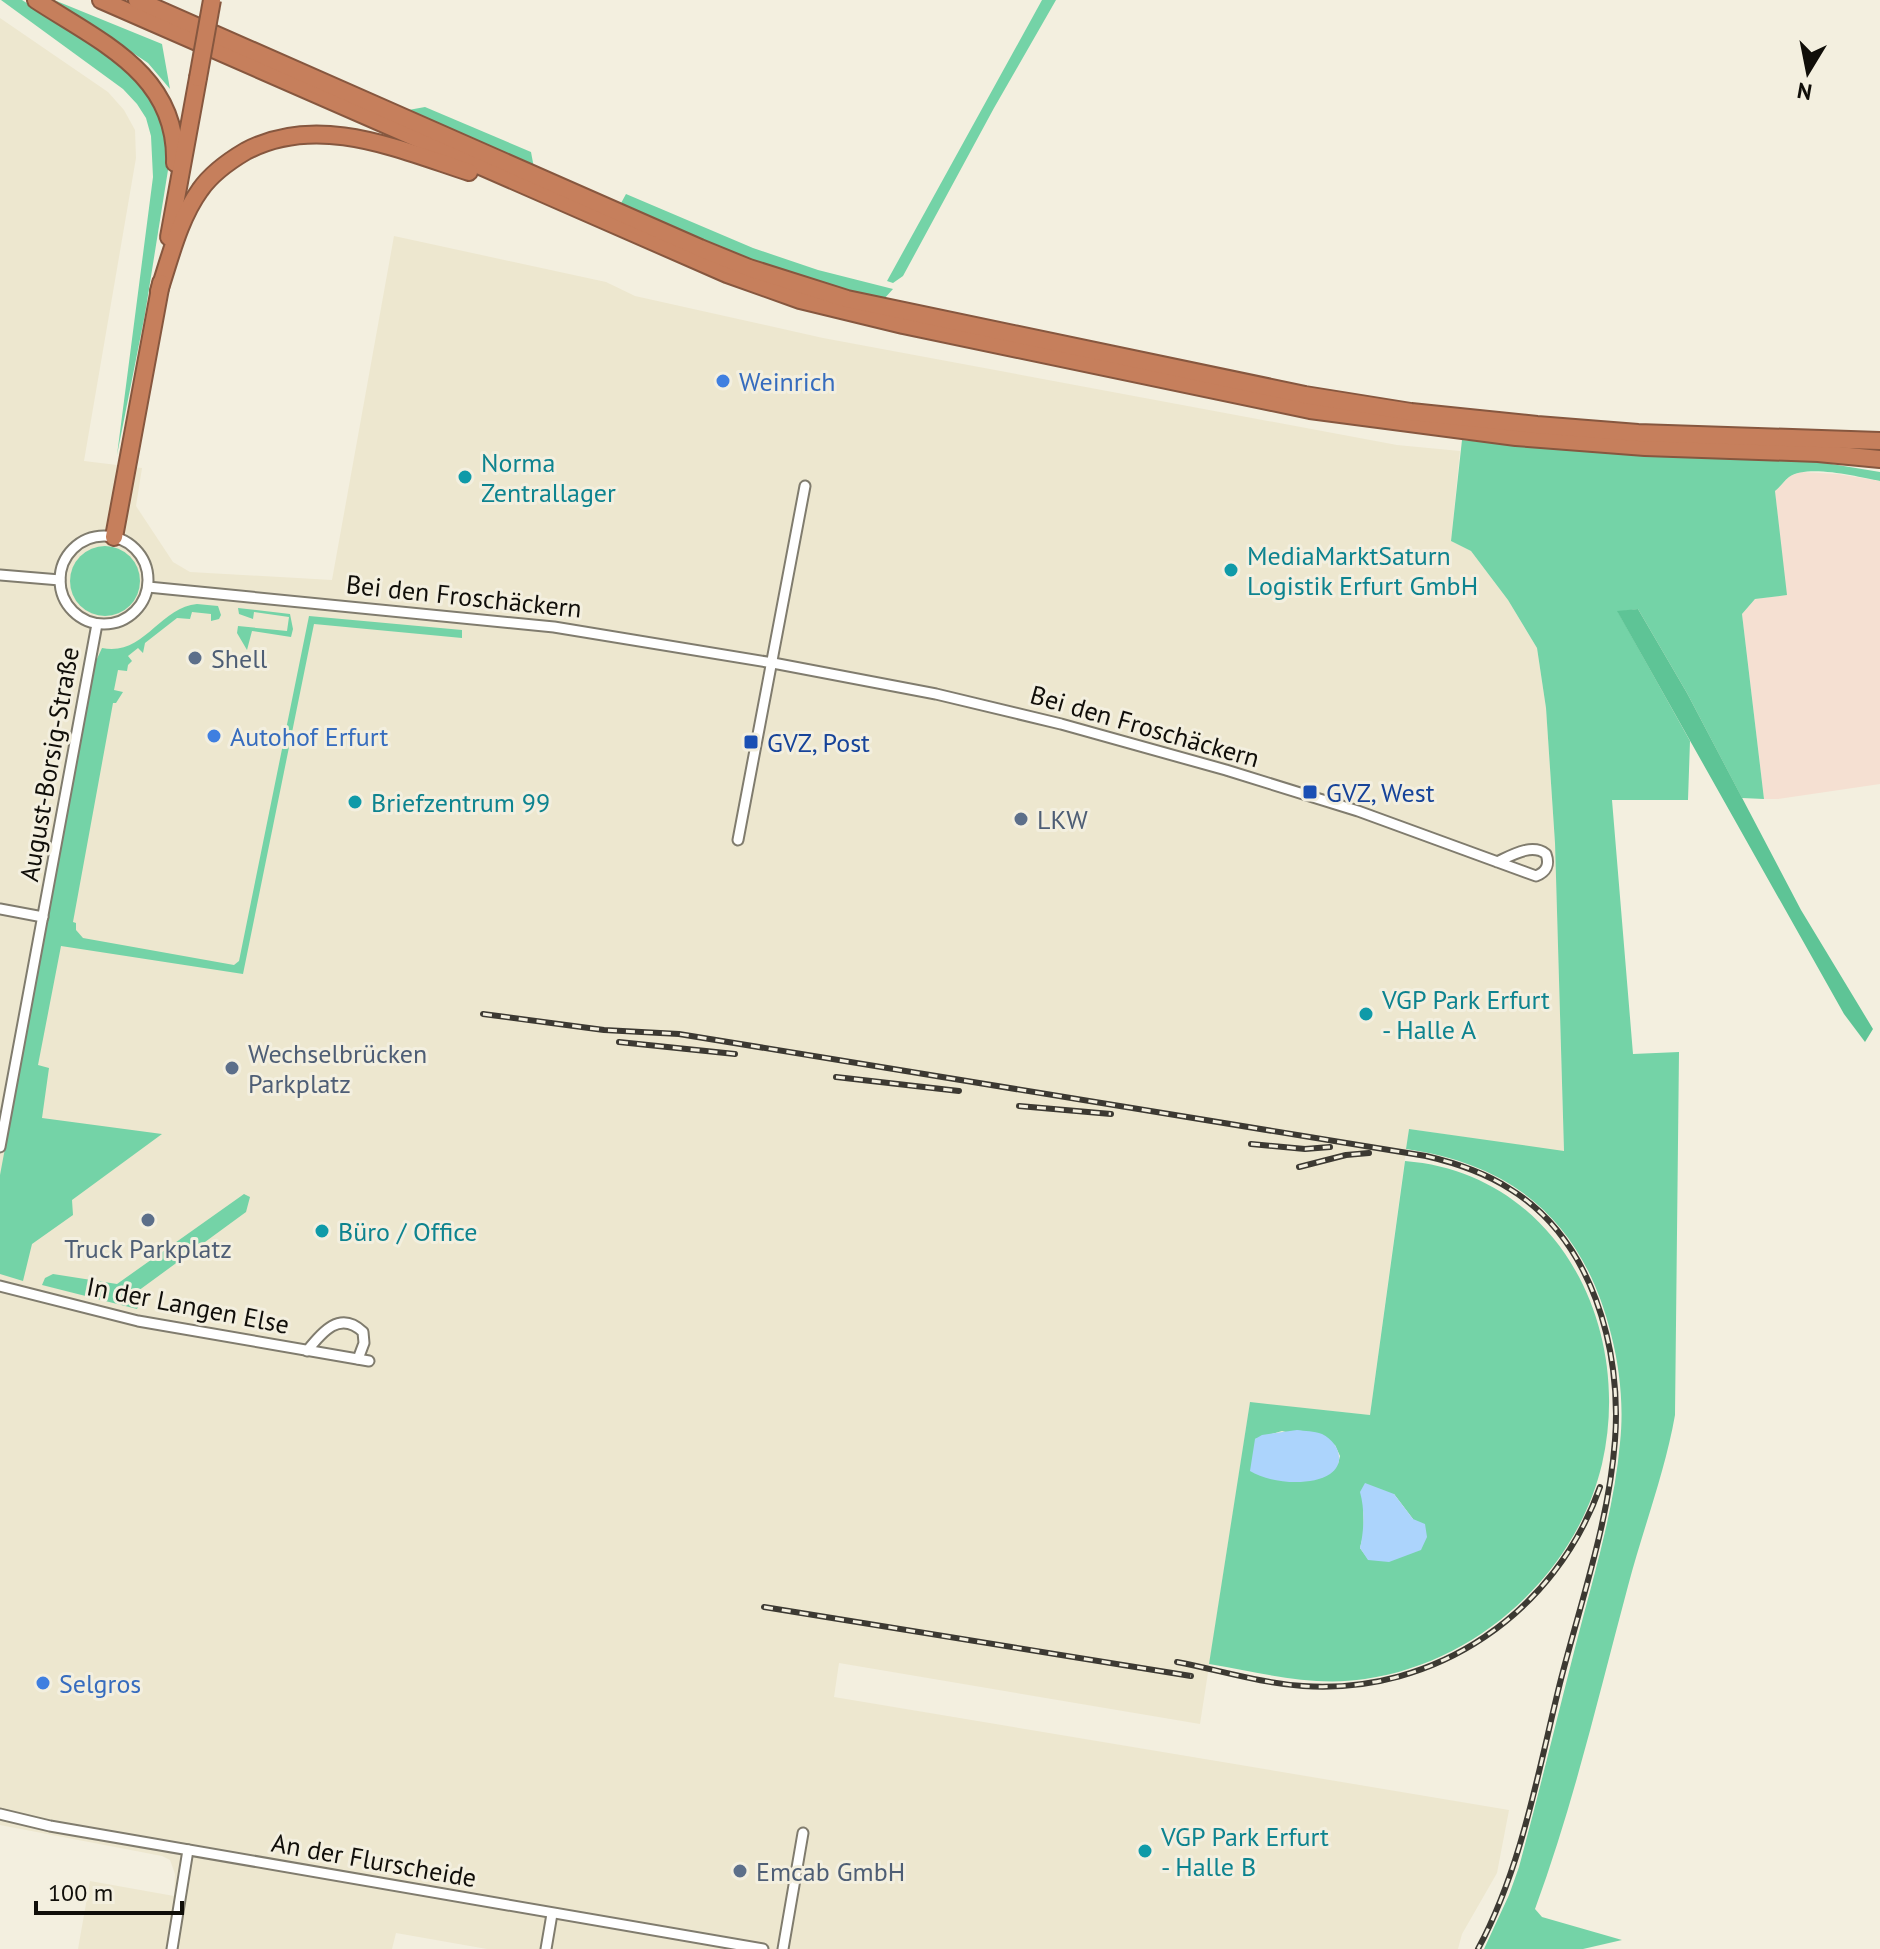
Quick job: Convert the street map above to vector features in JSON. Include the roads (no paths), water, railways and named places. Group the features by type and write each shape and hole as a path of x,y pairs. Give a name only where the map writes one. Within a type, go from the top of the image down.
{"highway":[{"path":"36,0 129,62 164,102 176,146 159,291"},
{"path":"101,0 727,274 800,300 903,325 1310,410 1516,437 1880,459"},
{"path":"137,0 700,248 761,272 847,299 1228,380 1411,412 1613,431 1880,441"},
{"path":"114,537 212,0"},
{"path":"159,291 184,218 200,190 222,167 238,156 277,138 326,133 361,139 560,201"}],"street":[{"path":"738,840 805,486"},
{"path":"0,575 60,580 68,556 76,546 100,536 114,537 136,549 143,559 148,572 148,587"},
{"name":"August-Borsig-Straße","path":"60,580 70,608 82,618 97,624 111,624 125,619 136,611 148,587"},
{"name":"Bei den Froschäckern","path":"148,587 554,627 939,694 1076,728 1358,811 1497,862 1536,876 1543,873 1547,866 1546,854 1539,849 1530,849 1497,862"},
{"name":"August-Borsig-Straße","path":"0,1147 97,624"},
{"path":"0,909 43,917"},
{"name":"In der Langen Else","path":"0,1286 138,1321 369,1361"},
{"path":"307,1351 322,1331 338,1322 347,1322 363,1332 364,1343 358,1359"},
{"name":"An der Flurscheide","path":"0,1814 50,1826 763,1949"},
{"path":"783,1949 803,1833"},
{"path":"172,1949 188,1850"},
{"path":"546,1949 552,1914"}],"water":[{"path":"1297,1430 1322,1434 1336,1447 1338,1464 1330,1474 1312,1481 1290,1482 1250,1471 1255,1439 1262,1435"},
{"path":"1365,1483 1394,1494 1413,1519 1425,1524 1427,1537 1421,1550 1389,1562 1368,1560 1360,1548 1363,1506 1360,1492"}],"railway":[{"path":"483,1014 604,1030 679,1034 1426,1156 1490,1178 1538,1210 1562,1237 1581,1267 1596,1300 1613,1370 1615,1440 1607,1501 1593,1563 1527,1819 1506,1885 1478,1949"},
{"path":"619,1042 735,1054"},
{"path":"836,1077 959,1091"},
{"path":"1019,1106 1111,1114"},
{"path":"1251,1144 1305,1149 1330,1147"},
{"path":"1299,1167 1346,1155 1369,1153"},
{"path":"1177,1662 1303,1686 1352,1685 1399,1676 1444,1660 1485,1637 1522,1607 1554,1572 1580,1532 1600,1487"},
{"path":"764,1607 1191,1676"}],"place":[{"name":"Weinrich","path":"723,381"},
{"name":"Norma Zentrallager","path":"465,477"},
{"name":"MediaMarktSaturn Logistik Erfurt GmbH","path":"1231,570"},
{"name":"Shell","path":"195,658"},
{"name":"Autohof Erfurt","path":"214,736"},
{"name":"GVZ, Post","path":"751,742"},
{"name":"GVZ, West","path":"1310,792"},
{"name":"Briefzentrum 99","path":"355,802"},
{"name":"LKW","path":"1021,819"},
{"name":"VGP Park Erfurt - Halle A","path":"1366,1014"},
{"name":"Wechselbrücken Parkplatz","path":"232,1068"},
{"name":"Truck Parkplatz","path":"148,1220"},
{"name":"Büro / Office","path":"322,1231"},
{"name":"Selgros","path":"43,1683"},
{"name":"VGP Park Erfurt - Halle B","path":"1145,1851"},
{"name":"Emcab GmbH","path":"740,1871"}]}
